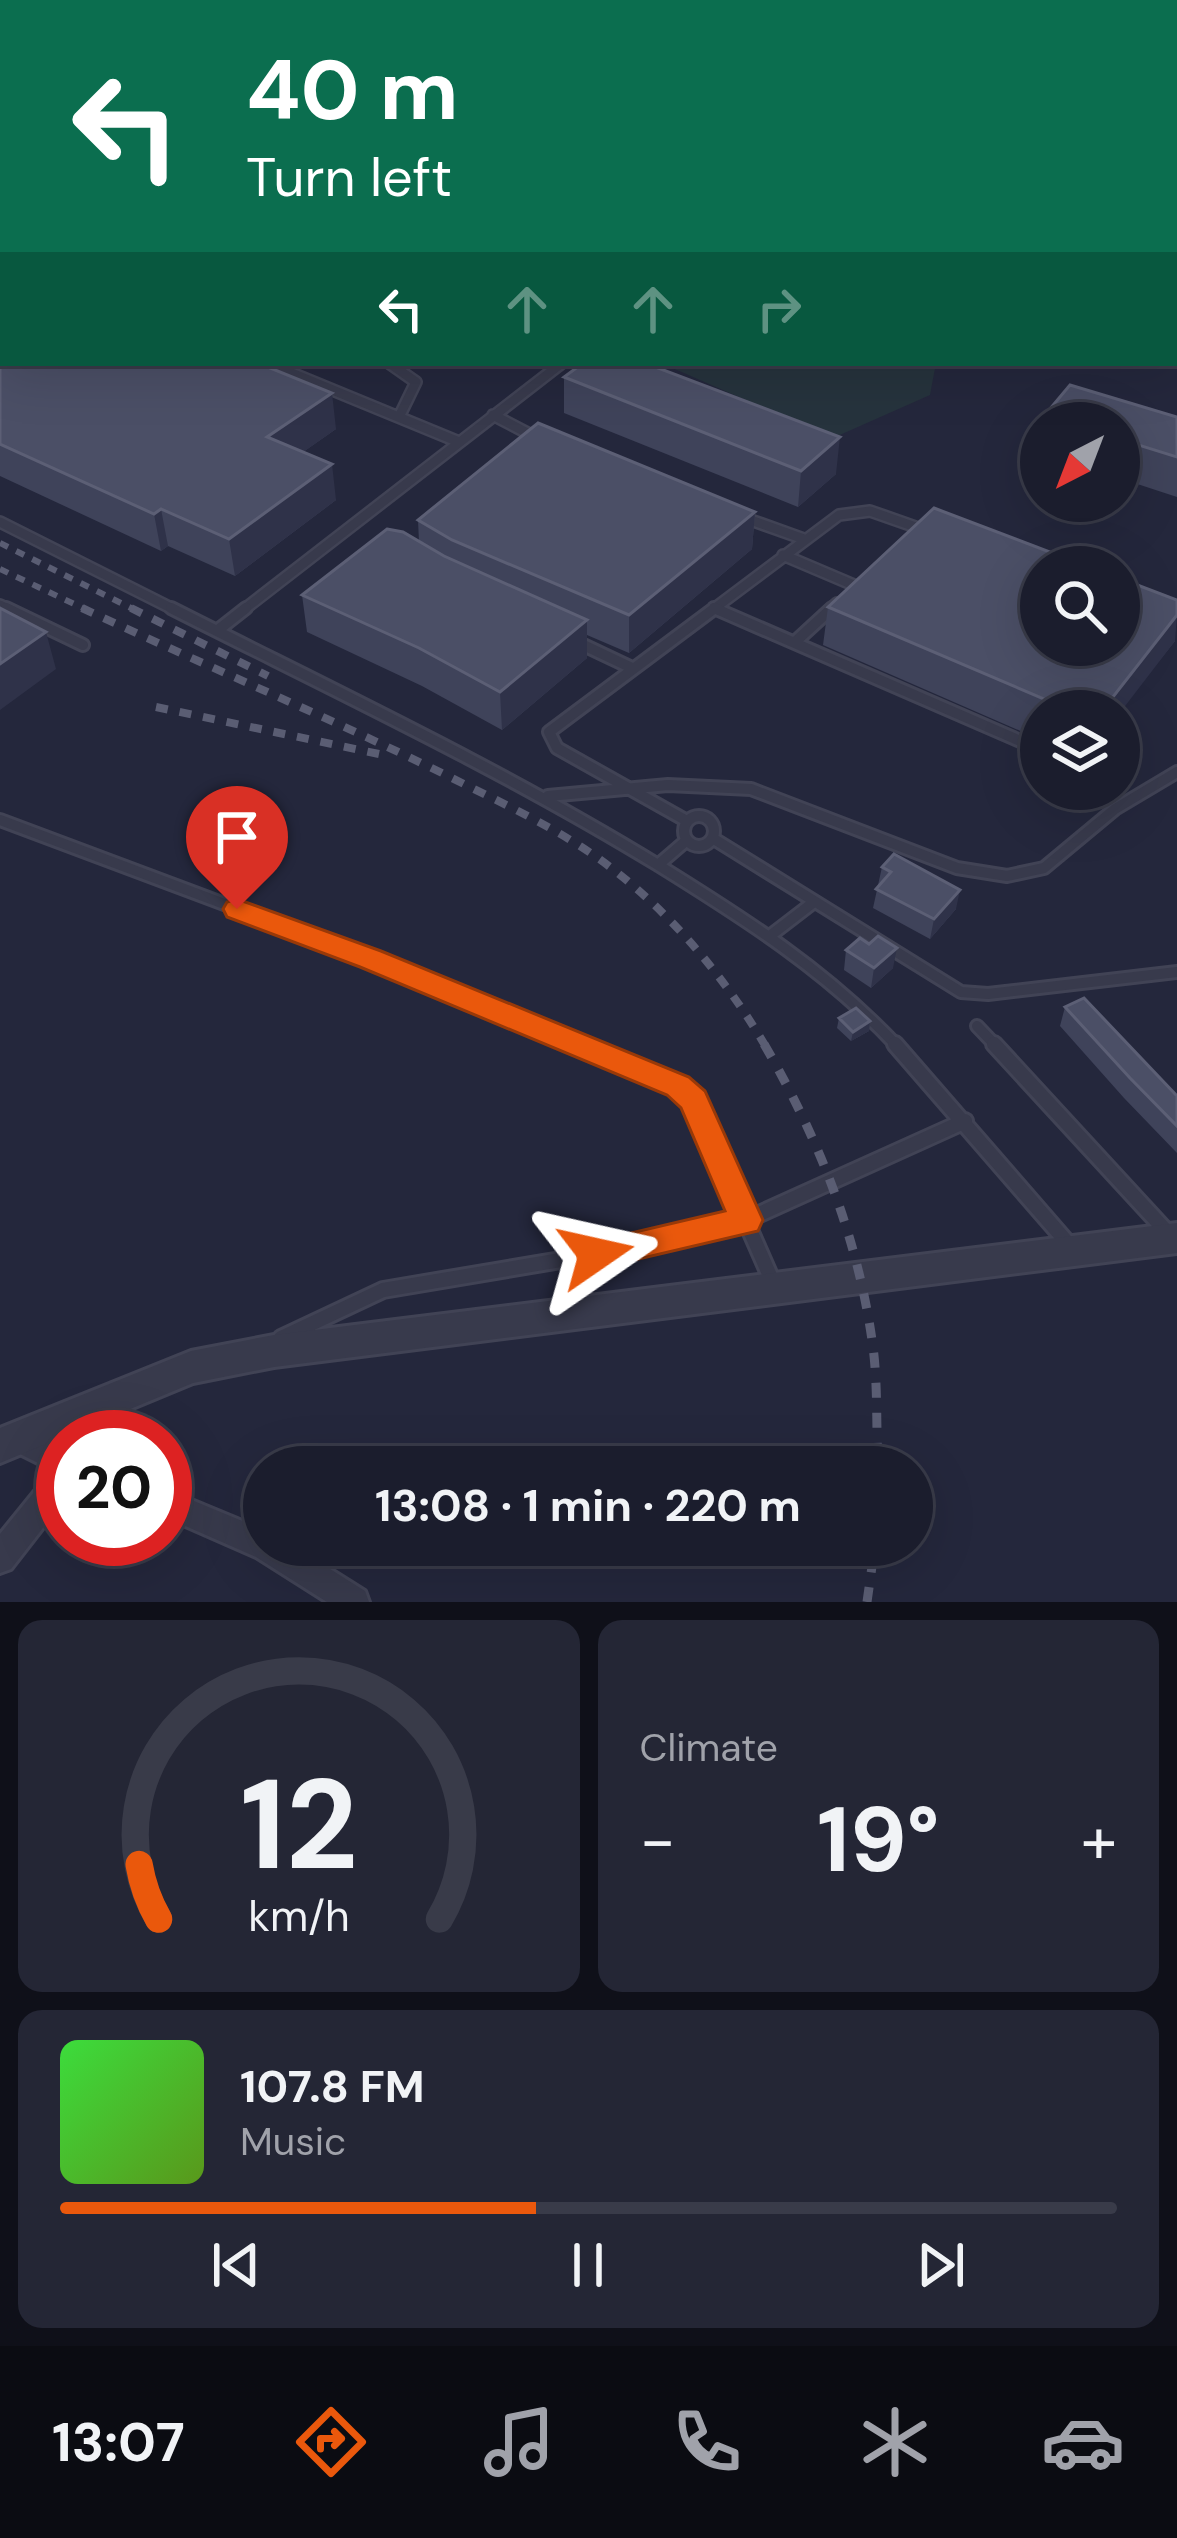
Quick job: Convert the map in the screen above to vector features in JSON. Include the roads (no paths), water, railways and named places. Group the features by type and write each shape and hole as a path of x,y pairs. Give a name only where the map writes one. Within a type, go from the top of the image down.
{"street":[{"path":"9,1442 191,1367 239,1357 1175,1238"},
{"path":"104,1410 110,1400"},
{"path":"0,1558 36,1513"},
{"path":"192,1514 243,1536"},
{"path":"297,1566 354,1602"}],"lane":[{"path":"274,366 458,442"},
{"path":"393,366 416,382 400,417"},
{"path":"218,630 558,366"},
{"path":"493,416 541,440 523,453"},
{"path":"714,839 714,824 701,818 687,821 625,789 557,748 550,732 825,522 852,511 870,511 939,536"},
{"path":"741,517 804,539"},
{"path":"0,522 544,796 771,935 844,991 965,1121 1074,1251"},
{"path":"903,543 919,528"},
{"path":"783,555 856,586"},
{"path":"794,642 872,572"},
{"path":"0,604 83,645"},
{"path":"715,608 1020,741"},
{"path":"569,638 632,668"},
{"path":"544,796 725,785 751,789 957,868 1007,876 1044,868 1115,809 1177,772"},
{"path":"0,820 371,959 667,1079 693,1100 775,1288"},
{"path":"687,821 681,830 687,840 701,844 714,839"},
{"path":"0,839 15,827"},
{"path":"714,839 961,992 1022,991 1177,972"},
{"path":"658,866 687,840"},
{"path":"771,935 814,902"},
{"path":"977,1026 1175,1238"},
{"path":"239,1357 383,1290 632,1248 746,1220 965,1121"}],"railway":[{"path":"0,543 137,611"},
{"path":"0,569 89,611"},
{"path":"82,608 397,752 570,840 633,885 676,927 716,973 766,1047"},
{"path":"131,608 268,676"},
{"path":"156,707 379,754"},
{"path":"764,1044 819,1153 846,1228 875,1362 877,1446"},
{"path":"867,1602 872,1566"}]}
